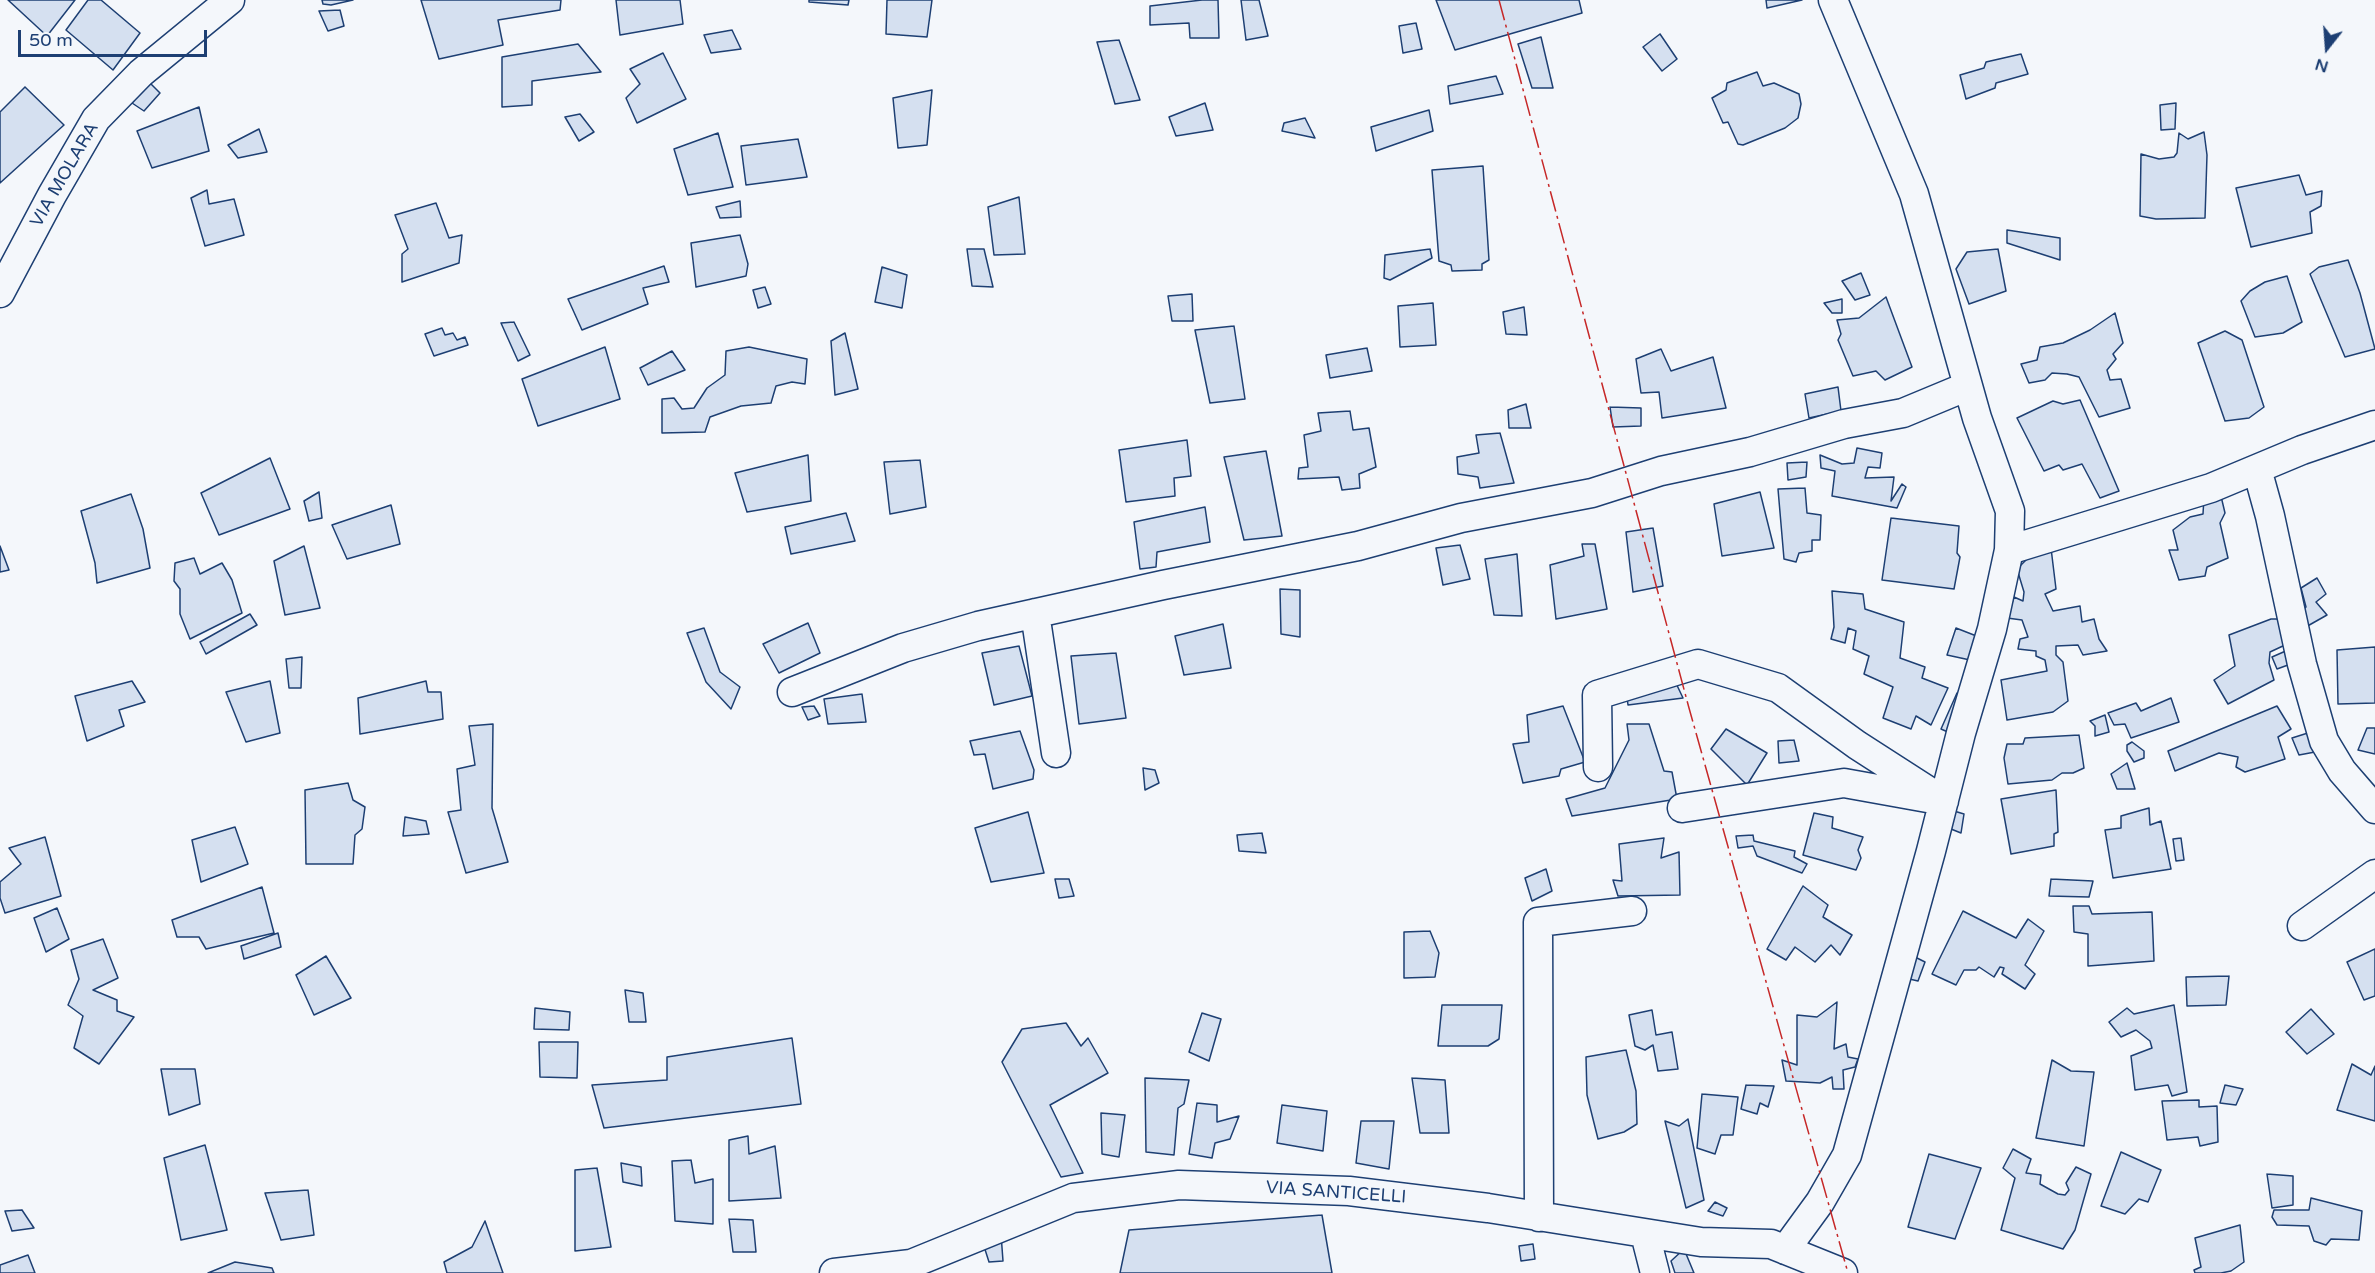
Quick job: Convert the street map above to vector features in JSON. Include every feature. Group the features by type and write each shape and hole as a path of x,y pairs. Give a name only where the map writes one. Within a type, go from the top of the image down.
{"street":[{"name":"VIA MOLARA","path":"0,293 52,195 96,119 141,73 230,0"},
{"path":"1785,1250 1820,1202 1847,1155 1944,801 1960,733 1992,629 2009,550 2010,511 1968,386 1914,194 1833,0"},
{"path":"792,692 903,648 1035,613 1337,551 1461,518 1592,493 1661,471 1750,452 1844,424 1903,413 1968,386"},
{"path":"2009,550 2211,488 2375,425"},
{"path":"2257,469 2270,516 2302,664 2324,741 2342,771 2375,808"},
{"path":"1035,613 1056,753"},
{"path":"1598,767 1597,695 1698,664 1778,688 1857,745 1944,801"},
{"path":"1682,808 1844,783 1944,801"},
{"path":"2302,926 2375,874"},
{"path":"1539,1217 1538,922 1632,911"},
{"name":"VIA SANTICELLI","path":"834,1273 911,1264 1073,1198 1179,1185 1349,1191 1701,1242 1771,1245 1844,1273"},
{"path":"1645,1234 1655,1273"}],"building":[{"path":"8,0 75,0 47,36"},
{"path":"88,0 101,0 140,33 113,70 66,30"},
{"path":"322,0 353,0 331,5 323,4"},
{"path":"421,0 561,0 560,10 498,20 503,45 439,59"},
{"path":"616,0 680,0 683,24 620,35"},
{"path":"809,0 849,0 848,5 809,2"},
{"path":"887,0 932,0 927,37 886,34"},
{"path":"1218,0 1219,38 1190,38 1189,23 1150,25 1150,6"},
{"path":"1241,0 1259,0 1268,36 1246,40"},
{"path":"1436,0 1579,0 1582,13 1455,50"},
{"path":"1766,0 1802,0 1767,8"},
{"path":"340,10 344,26 328,31 319,11"},
{"path":"1416,23 1422,49 1403,53 1399,26"},
{"path":"732,30 741,49 711,53 704,35"},
{"path":"1660,34 1677,59 1662,71 1643,47"},
{"path":"1541,37 1553,88 1532,88 1518,44"},
{"path":"1119,40 1140,100 1115,104 1097,42"},
{"path":"578,44 601,72 532,81 532,105 502,107 502,57"},
{"path":"663,53 686,99 637,123 626,98 640,84 630,69"},
{"path":"2021,54 2028,74 1996,83 1995,88 1966,99 1960,75 1984,68 1986,62"},
{"path":"1757,72 1763,86 1774,83 1799,94 1801,104 1798,118 1785,128 1743,145 1738,144 1728,122 1723,123 1712,98 1726,90 1727,83"},
{"path":"1496,76 1503,94 1450,104 1448,86"},
{"path":"148,81 160,93 144,111 132,103"},
{"path":"25,87 64,125 0,183 0,112"},
{"path":"932,90 927,145 898,148 893,98"},
{"path":"1205,103 1213,130 1176,136 1169,117"},
{"path":"2176,103 2175,129 2161,130 2160,105"},
{"path":"199,107 209,151 152,168 137,131"},
{"path":"1429,110 1433,131 1376,151 1371,127"},
{"path":"580,114 594,132 579,141 565,117"},
{"path":"1305,118 1315,138 1282,131 1284,123"},
{"path":"259,129 267,152 238,158 228,145"},
{"path":"2204,132 2207,155 2205,218 2156,219 2140,216 2141,154 2159,159 2174,157 2177,153 2179,133 2188,139"},
{"path":"718,133 733,187 688,195 674,149"},
{"path":"798,139 807,177 746,185 741,146"},
{"path":"1483,166 1489,260 1482,264 1482,270 1452,271 1451,265 1439,261 1432,170"},
{"path":"2299,175 2306,195 2322,191 2321,206 2310,212 2312,233 2251,247 2236,188"},
{"path":"207,190 209,204 234,199 244,235 205,246 191,198"},
{"path":"1019,197 1025,254 994,255 988,207"},
{"path":"740,201 741,217 720,218 716,207"},
{"path":"436,203 449,238 462,235 459,263 402,282 402,254 408,249 395,215"},
{"path":"2007,230 2060,238 2060,260 2007,243"},
{"path":"740,235 748,264 746,276 696,287 691,243"},
{"path":"967,249 984,249 993,287 972,286"},
{"path":"1430,249 1432,258 1390,280 1384,278 1385,255"},
{"path":"1998,249 2006,291 1969,304 1956,269 1967,252"},
{"path":"2348,260 2360,293 2375,349 2345,357 2310,274 2319,267"},
{"path":"664,266 669,282 643,288 648,304 582,330 568,299"},
{"path":"882,267 907,275 902,308 875,302"},
{"path":"1861,273 1870,295 1855,300 1842,281"},
{"path":"2287,276 2302,322 2283,333 2255,337 2241,301 2250,291 2265,282"},
{"path":"765,287 771,304 758,308 753,290"},
{"path":"1192,294 1193,321 1172,321 1168,296"},
{"path":"1886,297 1912,367 1885,380 1876,371 1853,376 1838,340 1841,334 1837,320 1859,318"},
{"path":"1842,299 1842,313 1832,313 1824,303"},
{"path":"1433,303 1436,345 1400,347 1398,306"},
{"path":"1524,307 1527,335 1506,334 1503,312"},
{"path":"2115,313 2123,343 2113,354 2116,359 2107,370 2110,380 2121,379 2130,408 2099,417 2079,377 2067,374 2052,373 2045,380 2029,383 2021,364 2037,360 2040,347 2063,343 2090,330"},
{"path":"514,322 530,355 518,361 501,323"},
{"path":"1234,326 1245,399 1210,403 1195,330"},
{"path":"442,328 445,335 453,333 457,340 465,337 468,345 434,356 425,334"},
{"path":"2225,331 2242,340 2264,407 2249,418 2225,421 2198,343"},
{"path":"845,333 858,389 835,395 831,341"},
{"path":"605,347 620,399 538,426 522,379"},
{"path":"749,347 807,359 805,384 792,382 776,386 771,403 741,406 710,417 705,432 662,433 662,399 674,398 682,409 694,408 707,388 725,375 726,351"},
{"path":"1367,348 1372,371 1330,378 1326,355"},
{"path":"1661,349 1671,371 1713,357 1726,408 1662,418 1659,392 1641,393 1636,359"},
{"path":"672,351 685,370 648,385 640,368"},
{"path":"1838,387 1841,411 1809,418 1805,394"},
{"path":"2080,400 2119,491 2100,498 2082,464 2063,470 2059,465 2044,471 2017,418 2053,401 2063,404"},
{"path":"1526,404 1531,428 1509,428 1508,410"},
{"path":"1610,407 1641,408 1641,426 1613,427"},
{"path":"1350,411 1353,430 1369,428 1376,467 1359,474 1360,488 1342,490 1339,477 1298,479 1299,468 1308,467 1304,435 1321,431 1318,413"},
{"path":"1500,433 1514,483 1480,488 1478,477 1458,474 1457,457 1479,453 1476,435"},
{"path":"1187,440 1191,476 1174,478 1175,496 1126,502 1119,450"},
{"path":"1857,448 1882,453 1880,468 1868,467 1865,478 1894,477 1891,501 1902,484 1906,487 1897,508 1832,496 1835,471 1821,468 1820,455 1842,464 1854,463"},
{"path":"1266,451 1282,536 1244,540 1224,457"},
{"path":"808,455 811,501 747,512 735,473"},
{"path":"270,458 290,509 219,535 201,493"},
{"path":"920,460 926,507 890,514 884,462"},
{"path":"1807,462 1806,477 1788,480 1787,463"},
{"path":"1805,488 1807,513 1821,515 1820,540 1812,540 1812,551 1799,553 1796,562 1784,559 1778,489"},
{"path":"319,492 322,518 309,521 304,501"},
{"path":"1760,492 1774,548 1722,556 1714,504"},
{"path":"2220,492 2225,513 2220,523 2228,558 2207,567 2205,576 2179,580 2169,550 2178,550 2173,530 2190,517 2203,514 2204,497"},
{"path":"131,494 143,529 150,568 97,583 95,563 81,511"},
{"path":"391,505 400,544 347,559 332,525"},
{"path":"1205,507 1210,542 1157,552 1156,567 1140,569 1134,522"},
{"path":"846,513 855,541 791,554 785,527"},
{"path":"1891,518 1959,526 1957,553 1960,557 1954,589 1882,580"},
{"path":"1653,528 1663,586 1633,592 1626,532"},
{"path":"1582,544 1595,544 1607,609 1556,619 1550,565 1584,556"},
{"path":"1460,545 1470,579 1443,585 1436,548"},
{"path":"0,546 9,570 0,572"},
{"path":"304,546 320,608 285,615 274,561"},
{"path":"2051,548 2056,589 2045,594 2053,611 2080,606 2082,622 2094,619 2099,639 2107,651 2083,655 2078,645 2056,646 2056,655 2063,662 2068,701 2053,712 2007,720 2001,680 2047,671 2045,660 2036,656 2036,651 2018,649 2020,639 2028,637 2022,620 2007,618 2014,597 2023,601 2024,592 2017,569 2030,556"},
{"path":"1517,554 1522,616 1494,615 1485,559"},
{"path":"194,558 200,574 222,563 232,580 242,613 190,639 180,614 180,589 174,581 175,563"},
{"path":"2317,578 2326,594 2316,602 2327,615 2304,628 2297,616 2306,607 2301,588"},
{"path":"1280,589 1300,590 1300,637 1281,634"},
{"path":"1832,591 1863,594 1865,609 1904,622 1900,658 1925,667 1922,678 1948,688 1931,725 1916,716 1911,729 1883,718 1893,687 1864,674 1869,656 1853,649 1856,631 1848,628 1845,643 1831,639 1834,627"},
{"path":"250,614 257,625 206,654 200,642"},
{"path":"2271,619 2281,619 2285,645 2270,652 2269,663 2274,680 2228,704 2214,680 2235,666 2229,635"},
{"path":"808,623 820,653 779,673 763,644"},
{"path":"1223,624 1231,668 1184,675 1175,636"},
{"path":"704,628 720,672 740,687 731,709 706,682 687,633"},
{"path":"1956,628 1979,637 1970,660 1947,655"},
{"path":"1019,646 1032,696 994,705 982,653"},
{"path":"2375,647 2375,703 2338,704 2337,650"},
{"path":"2288,650 2288,665 2277,669 2272,657"},
{"path":"1116,653 1126,718 1079,724 1071,656"},
{"path":"302,657 301,688 289,688 286,659"},
{"path":"1674,679 1683,698 1628,705 1626,690"},
{"path":"132,681 145,702 119,710 124,726 87,741 75,696"},
{"path":"270,681 280,733 246,742 226,692"},
{"path":"426,681 428,692 441,692 443,719 360,734 358,698"},
{"path":"1957,693 1965,697 1957,736 1941,729"},
{"path":"862,694 866,722 828,724 824,699"},
{"path":"2171,698 2179,722 2131,738 2125,724 2114,725 2108,713 2136,703 2141,711"},
{"path":"814,706 820,716 808,720 802,707"},
{"path":"1563,706 1585,762 1561,769 1559,776 1523,783 1513,744 1529,742 1527,715"},
{"path":"2277,706 2291,729 2278,737 2285,759 2245,772 2236,767 2238,757 2219,753 2175,771 2168,751"},
{"path":"2105,715 2109,732 2095,736 2095,726 2090,721"},
{"path":"493,724 492,808 508,862 466,873 448,812 461,810 457,769 475,765 469,726"},
{"path":"1627,724 1649,724 1664,771 1672,772 1677,799 1572,816 1566,799 1605,788 1629,740"},
{"path":"2367,728 2375,728 2375,754 2358,750"},
{"path":"1726,729 1767,753 1747,785 1711,749"},
{"path":"1020,731 1034,770 1033,779 993,789 985,754 974,755 970,741"},
{"path":"2311,732 2315,752 2299,755 2292,738"},
{"path":"2079,735 2084,768 2073,773 2062,773 2052,780 2008,784 2004,758 2007,744 2023,744 2025,738"},
{"path":"1794,740 1799,761 1779,763 1778,741"},
{"path":"2132,742 2144,751 2144,758 2134,762 2127,751 2127,745"},
{"path":"2127,763 2135,789 2117,789 2111,774"},
{"path":"1143,768 1155,770 1159,783 1145,790"},
{"path":"348,783 353,800 365,807 362,829 355,835 353,864 306,864 305,790"},
{"path":"2056,790 2058,832 2054,834 2054,846 2011,854 2001,799"},
{"path":"2149,808 2150,825 2161,821 2171,869 2113,878 2105,830 2121,828 2121,816"},
{"path":"1954,811 1964,814 1961,833 1946,827"},
{"path":"1028,812 1044,873 991,882 975,828"},
{"path":"1814,813 1833,817 1832,828 1863,837 1858,850 1861,858 1856,870 1803,855"},
{"path":"405,817 426,821 429,834 403,836"},
{"path":"235,827 248,864 201,882 192,840"},
{"path":"1262,833 1266,853 1239,851 1237,835"},
{"path":"1753,835 1754,841 1795,851 1794,857 1807,864 1802,873 1757,856 1753,846 1738,848 1736,836"},
{"path":"45,837 61,896 5,913 0,898 0,882 21,864 9,848"},
{"path":"1664,838 1661,858 1679,852 1680,895 1618,896 1613,880 1622,881 1619,844"},
{"path":"2181,838 2184,860 2176,861 2173,839"},
{"path":"1546,869 1552,891 1532,901 1525,878"},
{"path":"1055,879 1069,879 1074,896 1059,898"},
{"path":"2051,879 2093,881 2089,897 2049,896"},
{"path":"1803,886 1828,905 1823,917 1852,935 1840,955 1831,945 1815,962 1795,947 1786,960 1767,949"},
{"path":"262,887 274,933 206,949 199,937 177,937 172,920"},
{"path":"2073,906 2089,906 2092,914 2152,912 2154,961 2088,966 2088,934 2074,932"},
{"path":"57,908 69,939 46,952 34,918"},
{"path":"1963,911 2016,938 2028,919 2044,931 2025,965 2035,974 2025,989 2002,974 2004,968 2000,967 1994,977 1979,967 1976,970 1964,970 1956,985 1932,974"},
{"path":"1430,931 1439,953 1435,977 1404,978 1404,932"},
{"path":"278,933 281,947 244,959 241,946"},
{"path":"103,939 118,978 93,990 117,1000 117,1011 134,1017 99,1064 74,1048 83,1016 68,1005 79,979 71,950"},
{"path":"2375,949 2375,996 2364,1000 2347,962"},
{"path":"1911,955 1925,962 1918,981 1901,977"},
{"path":"326,956 351,998 314,1015 296,975"},
{"path":"2229,976 2226,1005 2187,1006 2186,977"},
{"path":"625,990 643,993 646,1022 629,1022"},
{"path":"1837,1002 1834,1049 1846,1044 1848,1057 1858,1059 1855,1067 1843,1070 1844,1089 1833,1089 1832,1077 1820,1083 1786,1081 1782,1060 1797,1065 1797,1015 1817,1017"},
{"path":"1442,1005 1502,1005 1499,1039 1488,1046 1438,1046"},
{"path":"2174,1005 2187,1092 2172,1096 2168,1085 2135,1090 2131,1056 2152,1048 2150,1041 2136,1030 2121,1037 2109,1022 2127,1008 2134,1014"},
{"path":"535,1008 570,1012 569,1030 534,1029"},
{"path":"2311,1009 2334,1034 2307,1054 2286,1032"},
{"path":"1652,1010 1656,1035 1672,1032 1678,1069 1658,1071 1653,1045 1645,1050 1635,1046 1629,1015"},
{"path":"1202,1013 1221,1019 1209,1061 1189,1052"},
{"path":"1066,1023 1081,1046 1088,1038 1108,1073 1050,1105 1083,1173 1061,1177 1002,1062 1022,1029"},
{"path":"792,1038 801,1104 604,1128 592,1085 667,1080 667,1057"},
{"path":"539,1042 578,1042 577,1078 540,1077"},
{"path":"1626,1050 1636,1091 1637,1124 1624,1132 1598,1139 1587,1095 1586,1057"},
{"path":"2052,1060 2071,1071 2094,1072 2084,1146 2036,1138"},
{"path":"2352,1064 2371,1075 2375,1066 2375,1121 2337,1110"},
{"path":"161,1069 195,1069 200,1104 169,1115"},
{"path":"1145,1078 1189,1080 1184,1104 1178,1108 1174,1155 1146,1152"},
{"path":"1412,1078 1445,1080 1449,1133 1420,1133"},
{"path":"1746,1085 1774,1086 1768,1107 1760,1103 1757,1114 1741,1109"},
{"path":"2225,1085 2243,1089 2236,1105 2220,1103"},
{"path":"1702,1094 1738,1097 1733,1135 1721,1135 1715,1154 1697,1148"},
{"path":"2199,1100 2199,1107 2217,1106 2218,1142 2200,1146 2198,1137 2167,1140 2162,1101"},
{"path":"1197,1103 1217,1105 1217,1122 1239,1116 1230,1139 1215,1143 1212,1158 1189,1154"},
{"path":"1282,1105 1327,1111 1323,1151 1277,1143"},
{"path":"1101,1113 1125,1115 1119,1157 1102,1154"},
{"path":"1688,1119 1704,1200 1686,1208 1665,1121 1679,1126"},
{"path":"1361,1121 1394,1121 1389,1169 1356,1163"},
{"path":"748,1136 749,1154 775,1146 781,1198 729,1201 729,1140"},
{"path":"205,1145 227,1230 181,1240 164,1158"},
{"path":"2013,1149 2031,1159 2026,1173 2041,1175 2040,1184 2058,1194 2065,1195 2069,1190 2066,1183 2076,1167 2091,1174 2075,1230 2063,1249 2001,1230 2015,1178 2003,1168"},
{"path":"2121,1152 2161,1170 2148,1202 2139,1199 2125,1214 2101,1206"},
{"path":"1929,1154 1981,1168 1955,1239 1908,1227"},
{"path":"691,1160 695,1183 713,1179 713,1224 675,1221 672,1161"},
{"path":"621,1163 641,1167 642,1186 623,1182"},
{"path":"597,1168 611,1247 575,1251 575,1170"},
{"path":"2267,1174 2293,1176 2293,1205 2272,1208"},
{"path":"308,1190 314,1235 281,1240 265,1193"},
{"path":"2311,1198 2362,1211 2359,1240 2331,1239 2326,1245 2314,1241 2309,1226 2277,1225 2272,1217 2274,1210 2309,1210"},
{"path":"1715,1202 1727,1208 1723,1216 1708,1211"},
{"path":"22,1210 34,1228 12,1231 5,1211"},
{"path":"1322,1215 1332,1273 1120,1273 1129,1230"},
{"path":"729,1219 753,1220 756,1252 733,1252"},
{"path":"485,1221 503,1273 447,1273 444,1262 472,1247"},
{"path":"2240,1225 2244,1262 2231,1271 2195,1273 2194,1270 2201,1267 2195,1238"},
{"path":"1001,1234 1003,1261 989,1262 982,1240"},
{"path":"1533,1244 1535,1259 1521,1261 1519,1246"},
{"path":"1684,1249 1694,1273 1675,1273 1671,1261"},
{"path":"28,1255 35,1273 0,1273 0,1265"},
{"path":"235,1262 272,1268 274,1273 208,1273"}],"power":[{"path":"1499,0 1689,708 1848,1273"}]}
